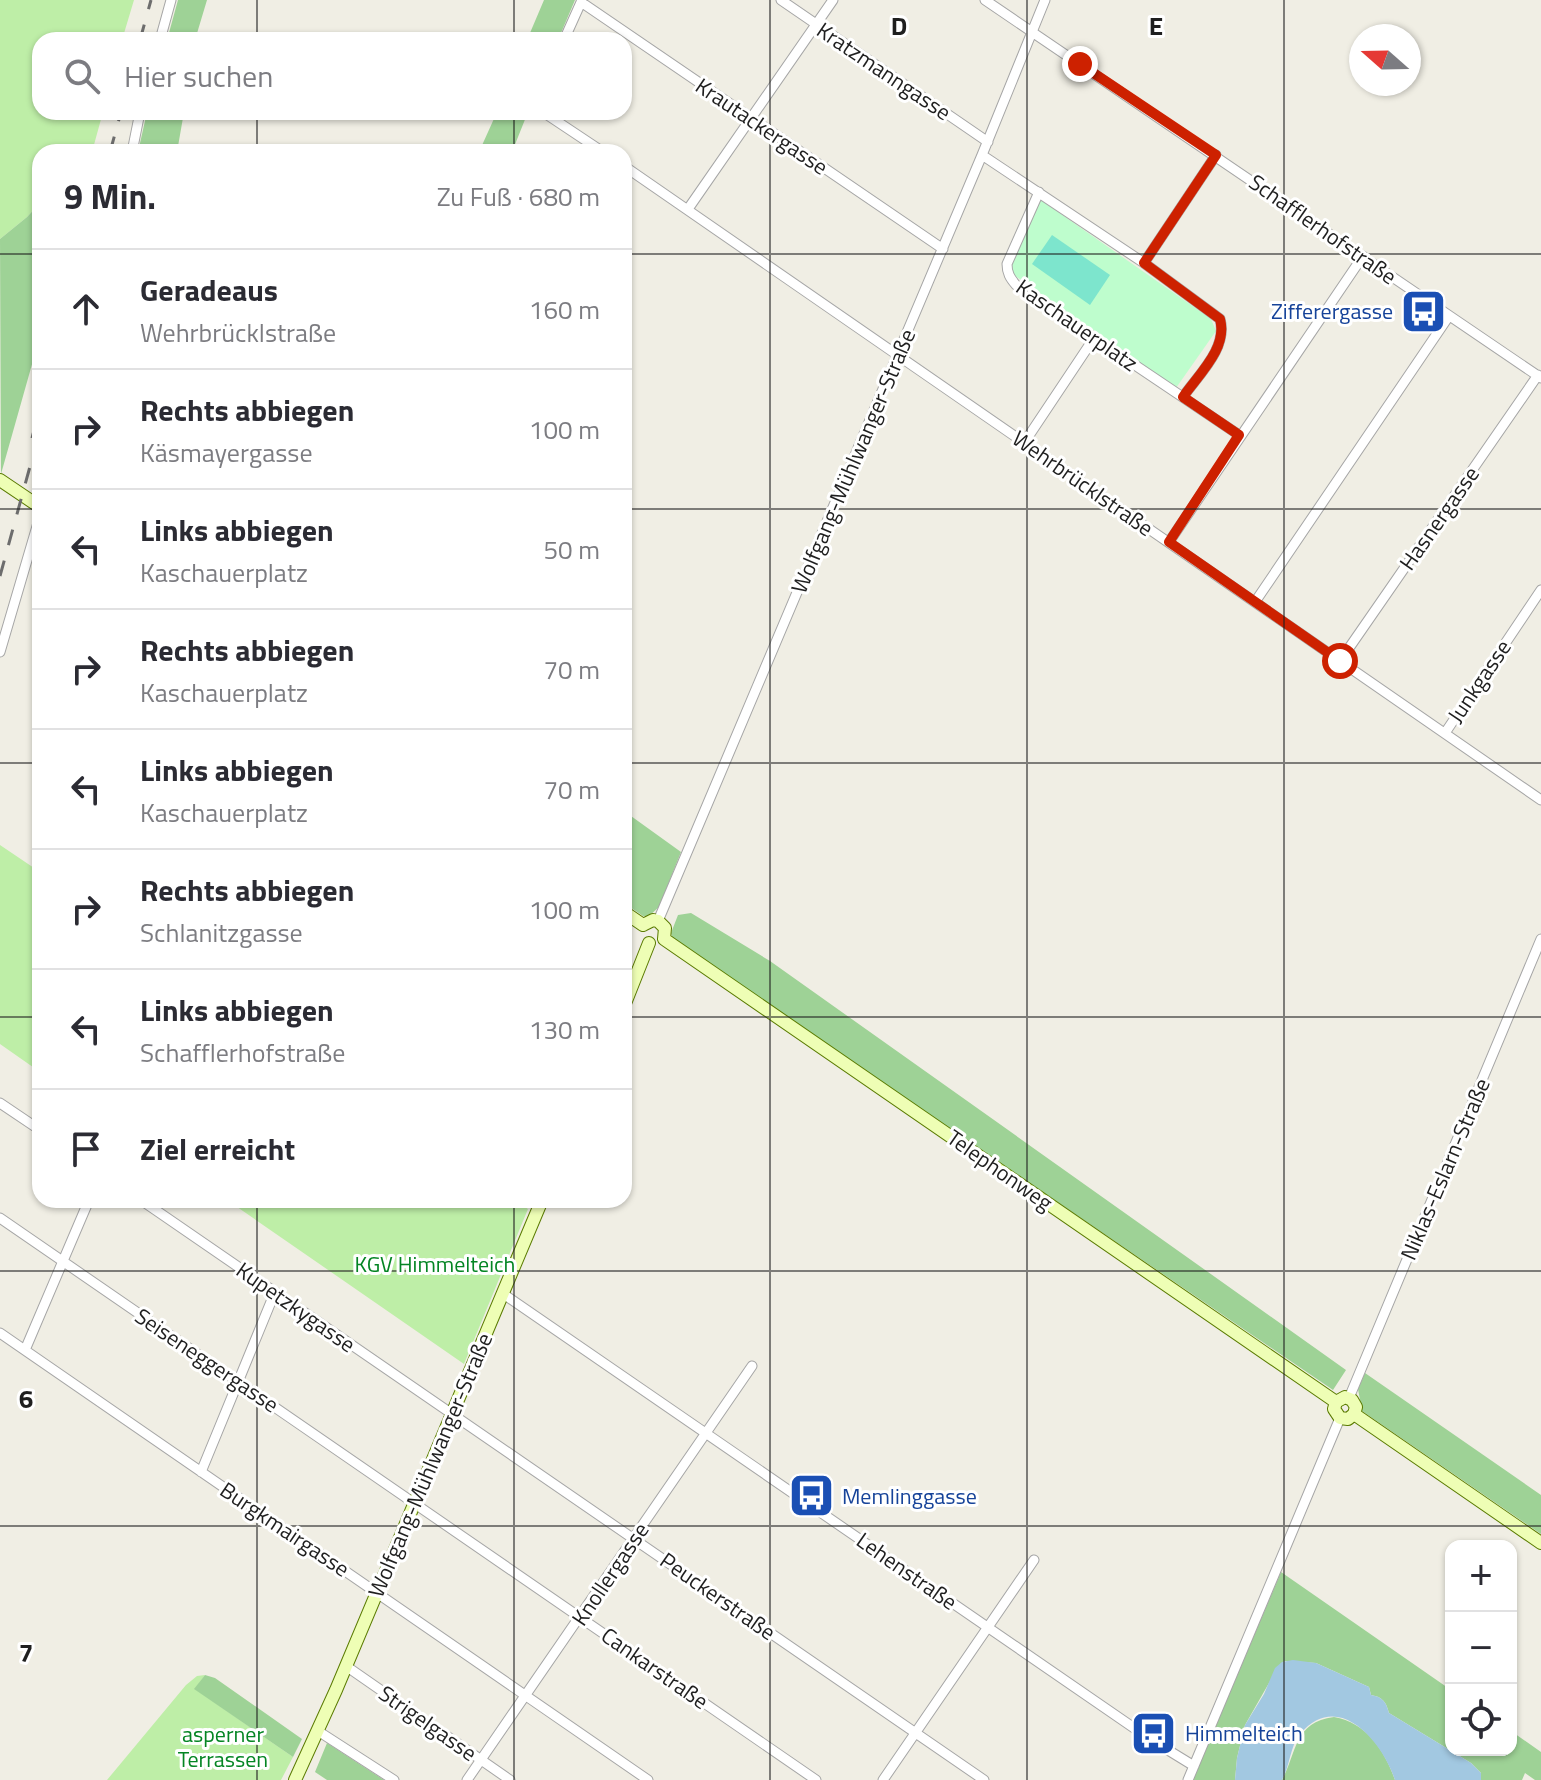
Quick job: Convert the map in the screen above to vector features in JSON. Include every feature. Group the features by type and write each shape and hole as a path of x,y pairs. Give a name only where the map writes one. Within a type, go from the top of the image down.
{"street":[{"path":"162,32 171,0"},
{"name":"Kratzmanngasse","path":"781,0 988,142"},
{"path":"688,209 833,0"},
{"name":"Schafflerhofstraße","path":"985,0 1539,377"},
{"name":"Wolfgang-Mühlwanger-Straße","path":"658,921 988,142 1045,0"},
{"path":"568,32 582,1"},
{"name":"Krautackergasse","path":"582,1 627,32"},
{"name":"Krautackergasse","path":"632,36 943,249"},
{"path":"134,144 138,120"},
{"path":"555,120 591,144"},
{"path":"982,155 1144,263 1220,319 1223,330 1221,342 1183,397"},
{"path":"1144,263 1216,155"},
{"name":"Wehrbrücklstraße","path":"632,171 1541,800"},
{"name":"Kaschauerplatz","path":"1039,192 1007,264 1007,272 1016,285 1239,435"},
{"path":"1169,542 1363,256"},
{"path":"1255,602 1449,316"},
{"path":"1024,443 1094,338"},
{"name":"Hasnergasse","path":"1340,661 1539,377"},
{"path":"0,480 32,502"},
{"path":"0,652 32,543"},
{"name":"Junkgasse","path":"1445,733 1541,590"},
{"path":"632,917 643,925"},
{"path":"647,921 658,921 665,928 664,939 657,944 649,943 641,934 643,925 647,921"},
{"name":"Telephonweg","path":"664,939 1336,1402"},
{"name":"Niklas-Eslarn-Straße","path":"1349,1398 1541,939"},
{"path":"632,986 649,943"},
{"path":"0,1103 32,1125"},
{"path":"25,1350 86,1208"},
{"name":"Kupetzkygasse","path":"153,1208 451,1414"},
{"name":"Wolfgang-Mühlwanger-Straße","path":"295,1780 539,1208"},
{"name":"Seiseneggergasse","path":"0,1218 415,1502"},
{"path":"201,1472 275,1292"},
{"name":"Lehenstraße","path":"502,1293 1150,1739 1194,1766"},
{"name":"Burgkmairgasse","path":"0,1333 648,1780"},
{"name":"Knollergasse","path":"467,1780 752,1366"},
{"path":"1349,1398 1356,1407 1354,1414 1348,1419 1340,1418 1335,1413 1336,1402 1349,1398"},
{"name":"Peuckerstraße","path":"451,1414 984,1780"},
{"path":"1354,1414 1541,1543"},
{"path":"1188,1780 1340,1418"},
{"name":"Cankarstraße","path":"415,1502 816,1780"},
{"path":"883,1780 1034,1560"},
{"name":"Strigelgasse","path":"346,1666 510,1780"},
{"path":"318,1731 394,1780"}],"green space":[{"path":"0,0 134,0 124,32 32,32 32,120 101,120 94,144 32,144 32,212 0,239"},
{"path":"178,0 207,0 197,32 169,32"},
{"path":"544,0 575,0 561,32 530,32"},
{"path":"145,120 183,120 178,144 140,144"},
{"path":"493,120 525,120 515,144 483,144"},
{"path":"1041,200 1211,319 1216,331 1176,388 1011,273 1010,267"},
{"path":"32,212 32,364 1,474 0,239"},
{"path":"1052,235 1110,275 1090,305 1032,264"},
{"path":"632,817 681,852 659,907 649,916 643,916 632,908"},
{"path":"0,845 32,867 32,1066 0,1044"},
{"path":"691,913 770,961 1346,1370 1333,1390 673,940 671,933 678,915"},
{"name":"KGV Himmelteich","path":"239,1208 527,1208 464,1364"},
{"path":"1365,1373 1541,1495 1541,1534 1362,1411 1358,1389"},
{"path":"1281,1572 1445,1686 1445,1747 1389,1713 1383,1701 1371,1695 1369,1687 1316,1663 1285,1661 1245,1725 1235,1780 1193,1780"},
{"name":"asperner Terrassen","path":"205,1675 195,1689 293,1757 281,1780 107,1780 186,1685 197,1676"},
{"path":"205,1675 215,1678 302,1739 293,1757 194,1689"},
{"path":"1334,1717 1365,1731 1380,1749 1395,1780 1282,1780 1304,1732 1321,1720"},
{"path":"1517,1735 1541,1752 1541,1780 1535,1780 1525,1773 1522,1780 1481,1780 1481,1773 1460,1756 1517,1756"},
{"path":"327,1743 384,1780 327,1780 315,1772"}],"water":[{"name":"Himmelteich","path":"1282,1662 1316,1663 1369,1687 1371,1695 1383,1701 1389,1713 1445,1747 1445,1756 1460,1756 1471,1763 1481,1773 1481,1780 1395,1780 1381,1751 1370,1737 1344,1719 1330,1717 1315,1721 1300,1734 1282,1780 1235,1780 1245,1725 1275,1668"}],"railway":[{"path":"142,32 151,0"},
{"path":"112,144 119,120"},
{"path":"0,576 32,459"}],"place":[{"name":"Zifferergasse","path":"1424,311"},
{"name":"Memlinggasse","path":"811,1496"},
{"name":"Himmelteich","path":"1154,1733"}],"route":[{"path":"1080,64 1216,155 1144,263 1220,319 1223,330 1221,342 1183,397 1239,435 1169,542 1340,661"}]}
